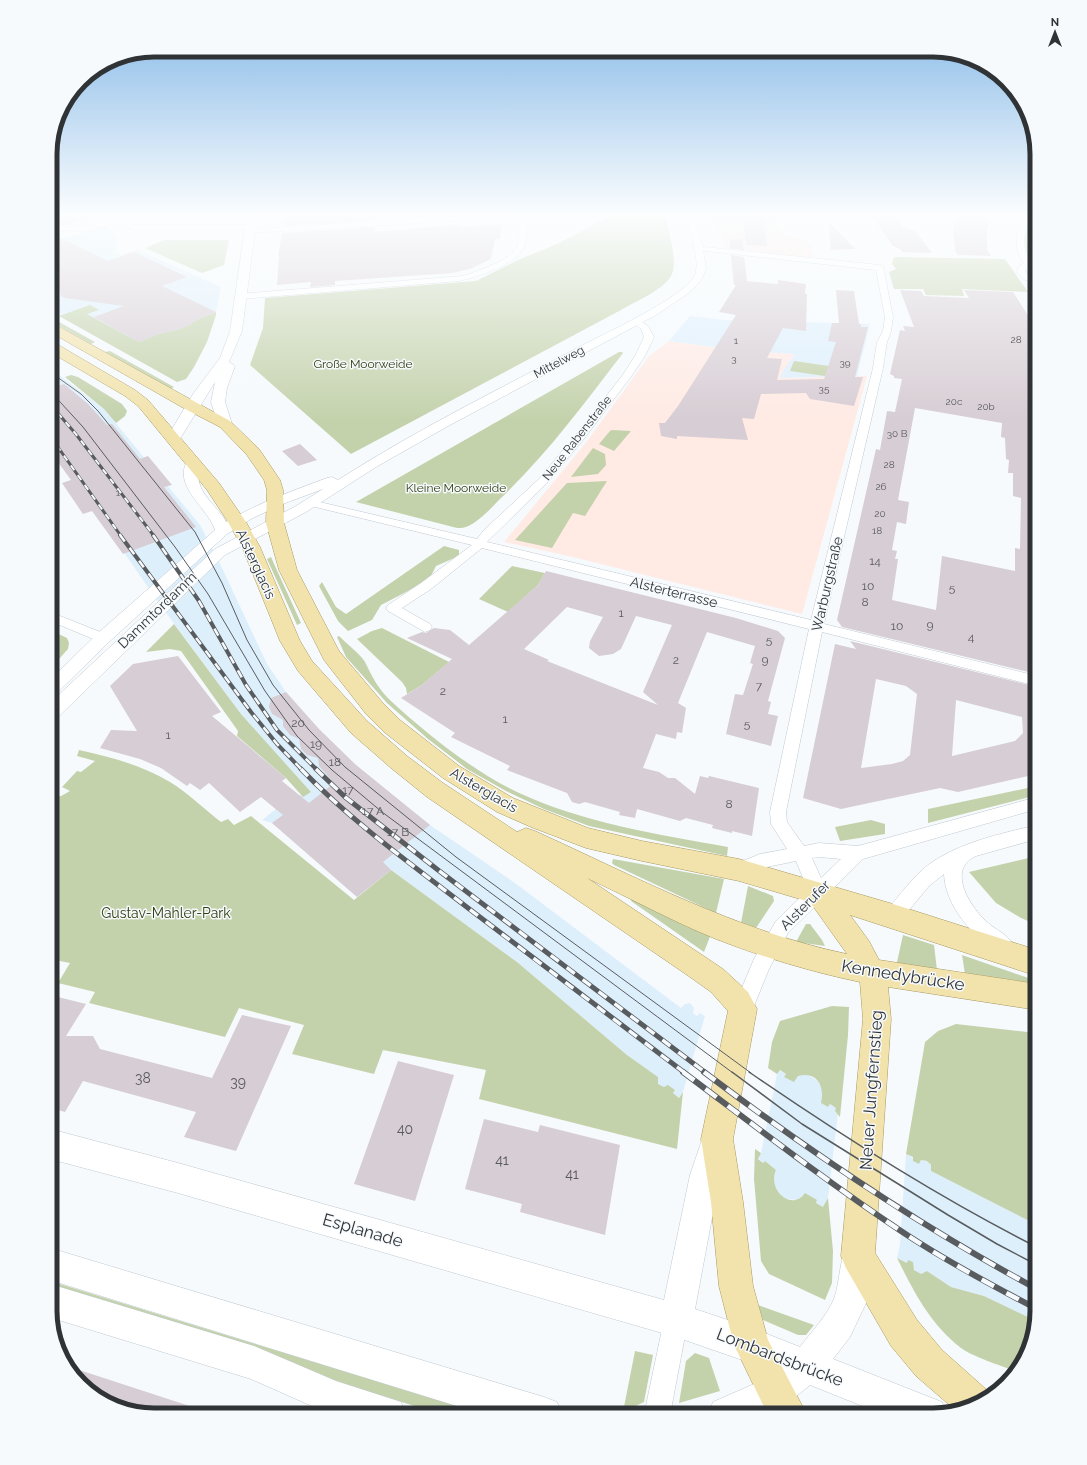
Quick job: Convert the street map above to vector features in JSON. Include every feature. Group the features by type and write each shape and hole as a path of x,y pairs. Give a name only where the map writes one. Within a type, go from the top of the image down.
{"main road":[{"path":"173,439 192,407 226,358 236,331 242,283"},
{"name":"Alsterglacis","path":"57,330 192,407 225,424 253,452 272,480 275,490 275,513 278,540 288,570 331,655 358,689 392,726 451,772 505,805 586,838 642,851 740,870 818,893"},
{"name":"Alsterglacis","path":"57,350 143,402 216,491 290,641 305,666 359,727 399,762 435,790 470,812 720,982 730,991 743,1009"},
{"path":"225,424 218,402 220,388 228,367 226,358"},
{"name":"Alsterglacis","path":"470,812 725,930 770,945"},
{"path":"818,893 1030,961"},
{"name":"Neuer Jungfernstieg","path":"758,1408 781,1403 806,1366 838,1325 850,1301 858,1256 877,1019 876,999 870,971 845,929 818,893"},
{"name":"Kennedybrücke","path":"770,945 836,964 870,971 1030,996"},
{"path":"676,1320 705,1175 717,1139 743,1009"},
{"path":"717,1139 727,1202 736,1286 752,1345 781,1403"},
{"name":"Esplanade","path":"57,1146 258,1200 676,1320"},
{"path":"858,1256 904,1333 929,1363 971,1400"},
{"path":"57,1266 521,1408"},
{"path":"57,1303 254,1363 334,1398 366,1408"},
{"name":"Lombardsbrücke","path":"676,1320 752,1345 806,1366 879,1406 890,1408"}],"street":[{"path":"241,296 399,283"},
{"name":"Mittelweg","path":"275,513 359,471 446,422 636,321 677,297 693,283"},
{"name":"Warburgstraße","path":"818,893 809,867 779,824 778,812 816,627 878,368 882,342 888,327 889,317 883,283"},
{"name":"Neue Rabenstraße","path":"425,627 393,608 426,586 479,545 488,533 550,474 587,428 640,356 649,337 646,328 636,321"},
{"name":"Mittelweg","path":"275,513 311,503 359,471"},
{"name":"Alsterterrasse","path":"311,503 479,545 561,563 1030,679"},
{"name":"Dammtordamm","path":"57,683 103,638 235,530 275,513"},
{"name":"Dammtordamm","path":"57,707 216,555 235,530 275,513"},
{"path":"57,619 103,638"},
{"name":"Alsterufer","path":"740,870 760,861 819,850 858,853 1030,805"},
{"path":"893,916 934,872 946,863 990,844 1030,834"},
{"name":"Alsterufer","path":"743,1009 770,945 782,927 858,853"},
{"path":"962,855 955,863 951,872 952,879 961,902 972,921 988,935 1030,959"},
{"path":"658,1408 676,1320"}],"shaded area":[{"path":"57,283 213,283 221,287 215,317 132,350 122,349 57,312"},
{"path":"690,316 723,320 870,324 857,376 780,378 795,354 743,351 669,341"},
{"path":"669,341 743,351 795,354 783,371 781,378 867,376 802,614 573,557 504,542 585,444 649,356"},
{"path":"57,373 104,409 200,525 216,555 267,664 286,692 319,729 356,765 430,825 515,883 681,1008 685,1004 690,1003 694,1008 693,1013 697,1016 700,1013 705,1016 683,1092 679,1098 673,1093 675,1090 658,1084 658,1077 627,1055 517,962 391,870 357,897 272,823 262,820 290,798 311,792 241,714 161,606 57,456"},
{"path":"779,1070 786,1074 784,1077 805,1074 812,1077 818,1081 822,1087 823,1096 828,1107 830,1104 837,1108 835,1111 838,1113 828,1198 823,1208 816,1203 817,1200 803,1197 797,1200 787,1199 781,1196 774,1184 776,1170 764,1161 763,1163 758,1158 761,1153"},
{"path":"906,1154 919,1164 921,1160 927,1161 931,1165 931,1171 1030,1221 1029,1318 984,1296 951,1287 927,1271 921,1275 917,1273 912,1266 897,1258 900,1244"}],"green space":[{"name":"Große Moorweide","path":"447,283 665,283 657,290 641,299 351,454 250,365 263,328 265,298"},
{"path":"892,283 1022,283 1028,292 962,289 964,296 926,295 923,289 894,289"},
{"path":"90,305 99,310 87,314 139,342 158,334 180,329 198,319 216,312 216,315 207,342 194,367 186,379 177,382 59,316"},
{"path":"57,321 95,342 91,344 57,325"},
{"path":"110,351 174,387 171,389 105,352"},
{"name":"Kleine Moorweide","path":"619,352 623,353 550,446 489,510 471,525 457,528 356,502"},
{"path":"794,361 829,366 825,376 790,371"},
{"path":"71,375 78,377 122,404 127,411 125,416 116,423 104,409 65,377"},
{"path":"612,430 631,431 614,451 599,444"},
{"path":"593,448 605,454 606,465 598,474 571,477"},
{"path":"607,481 585,516 573,513 552,548 515,540 567,483"},
{"path":"444,546 459,550 459,556 436,566 430,578 381,605 372,620 348,631 338,621 319,586 322,582 336,607 346,614"},
{"path":"271,557 301,623 297,625 267,559"},
{"path":"512,566 545,573 538,585 508,612 479,599"},
{"path":"174,624 241,714 311,792 303,797 286,778 237,736 238,731 181,651 170,649 146,652"},
{"path":"382,628 449,662 422,685 407,694 406,688 402,682 357,639 372,631"},
{"path":"57,633 67,638 69,643 68,649 57,661"},
{"path":"339,636 363,659 379,688 392,702 420,727 484,774 517,792 568,812 594,820 647,832 728,847 727,856 589,826 544,809 506,791 467,769 428,739 387,703 346,657 337,637"},
{"name":"Gustav-Mahler-Park","path":"79,750 126,762 159,776 183,791 221,822 228,819 234,825 251,816 354,900 391,870 517,962 627,1055 658,1077 658,1084 664,1087 668,1085 675,1090 673,1093 679,1098 683,1092 677,1149 479,1099 486,1070 383,1050 374,1074 292,1054 304,1025 239,1008 225,1037 89,1003 95,992 58,983 70,963 57,960 57,797 70,791 62,787 77,771 81,772 95,761 77,756"},
{"path":"1030,787 1030,797 928,823 928,809"},
{"path":"871,820 885,824 885,834 840,841 835,827"},
{"path":"1030,858 1030,922 996,903 969,872"},
{"path":"613,859 724,879 716,913 614,865 612,863"},
{"path":"748,886 773,896 774,901 756,928 741,923"},
{"path":"633,898 711,934 704,952 631,901"},
{"path":"806,924 810,924 825,946 796,942"},
{"path":"903,935 934,945 937,970 898,967 897,962"},
{"path":"962,955 1030,979 1030,986 965,974"},
{"path":"832,1006 849,1007 848,1035 840,1117 835,1111 836,1108 830,1104 828,1107 821,1103 822,1091 818,1081 815,1078 805,1075 798,1076 794,1082 784,1077 786,1074 780,1070 777,1074 768,1068 772,1042 780,1021"},
{"path":"956,1024 1030,1032 1030,1221 931,1171 931,1165 927,1161 921,1160 919,1164 913,1161 913,1157 906,1154 925,1042 938,1031"},
{"path":"755,1149 761,1153 758,1159 763,1163 765,1161 776,1170 774,1178 775,1185 782,1196 794,1200 800,1198 805,1193 817,1200 816,1203 823,1207 828,1198 833,1251 832,1283 825,1300 769,1274 761,1261 754,1179"},
{"path":"897,1258 907,1263 908,1260 913,1262 914,1270 921,1274 927,1271 951,1287 984,1296 1029,1318 1027,1336 1023,1348 1010,1369 966,1351 950,1339 940,1329 924,1307"},
{"path":"57,1283 464,1408 421,1408 57,1296"},
{"path":"758,1305 814,1325 806,1335 798,1335 763,1320"},
{"path":"635,1351 653,1355 644,1402 631,1408 624,1408"},
{"path":"695,1353 709,1358 720,1391 679,1403 686,1361"}],"building":[{"path":"57,283 169,283 162,286 216,312 198,319 180,329 158,334 139,342 94,317 124,306 65,298 61,296 59,289 57,288"},
{"path":"277,283 296,283 277,285"},
{"path":"311,283 335,283 335,285 310,287"},
{"path":"734,283 806,284 806,331 783,328 767,358 782,359 777,380 824,379 836,342 828,341 832,323 839,323 836,290 854,291 859,324 861,324 861,327 868,327 855,377 863,377 854,406 810,399 806,393 761,394 754,419 742,418 748,440 677,436 677,439 661,436 659,423 665,423 678,406 736,315 719,312 736,285 734,285"},
{"path":"900,290 921,291 924,296 969,298 964,290 1013,292 1030,318 1030,325 1028,325 1030,329 1030,672 842,627 837,620 876,449 880,450 887,411 895,412 902,379 894,378 894,376 890,374 900,330 905,331 903,326 914,327","holes":["915,408 1002,423 1001,437 1005,438 1006,459 1009,460 1008,473 1013,473 1013,496 1021,498 1020,549 1015,548 1015,571 942,556 936,610 892,600 898,559 895,559 897,551 892,550 897,522 906,524 909,502 898,500"]},
{"path":"64,384 88,404 107,425 112,424 140,459 148,456 172,485 164,487 196,527 123,554 92,511 83,514 62,483 71,480 57,461 57,386"},
{"path":"300,444 317,460 298,466 282,451"},
{"path":"546,571 736,618 778,631 785,638 768,701 771,702 768,714 778,716 771,746 726,734 735,694 743,695 753,664 750,663 755,646 707,632 678,703 686,708 682,733 677,732 676,739 656,734 643,768 659,772 668,778 675,778 695,794 700,776 708,778 709,776 759,788 752,836 712,828 713,825 686,818 680,821 637,809 635,818 619,815 620,812 585,802 579,804 572,802 567,793 507,770 510,766 451,737 455,733 401,698 422,685 452,659 407,638 422,632 426,633 434,628 450,630 469,645 538,585","holes":["567,607 603,617 590,641 589,648 599,656 613,654 621,649 636,616 672,625 643,692 658,705 547,661 549,660 524,649"]},
{"path":"850,641 1030,685 1030,776 958,792 940,788 841,809 803,798 835,644 856,649","holes":["876,679 906,686 917,694 910,755 903,761 892,764 861,768","956,700 1022,717 1023,733 1015,741 952,756"]},
{"path":"178,656 221,712 212,716 286,778 282,781 309,803 334,783 319,766 318,758 307,755 301,749 299,739 290,735 283,726 283,720 272,714 269,707 271,698 286,692 319,729 356,765 430,825 383,862 391,870 357,897 272,823 283,815 261,797 240,812 209,783 200,790 190,783 187,786 161,768 140,759 100,748 111,730 137,731 110,686 133,664"},
{"path":"57,997 86,1004 66,1036 93,1036 100,1049 212,1078 242,1015 291,1026 236,1151 184,1137 196,1112 83,1081 65,1112 57,1110"},
{"path":"398,1061 454,1075 415,1201 354,1184"},
{"path":"484,1119 538,1132 540,1125 620,1145 605,1235 520,1212 522,1204 465,1189"},
{"path":"76,1369 196,1408 148,1408 123,1403 100,1392 85,1380"}],"tram line":[{"path":"57,377 81,394 98,411 195,532 222,583 247,640 273,685 309,730 345,767 456,857 751,1073"},
{"path":"57,399 83,427 175,547 208,594 265,691 297,736 332,770 382,812 733,1073"},
{"path":"732,1072 802,1124 948,1215 1030,1261"},
{"path":"749,1072 819,1119 926,1187 1030,1243"}],"railway":[{"path":"57,412 75,433 154,536"},
{"path":"57,446 121,536"},
{"path":"120,535 251,712 277,744 302,770"},
{"path":"153,535 199,601 246,685 277,730 316,769"},
{"path":"316,769 345,797 438,870 706,1073"},
{"path":"302,770 320,788 382,842 685,1073"},
{"path":"683,1072 818,1173 917,1242 1030,1305"},
{"path":"704,1072 784,1131 866,1187 951,1240 1030,1285"}]}
